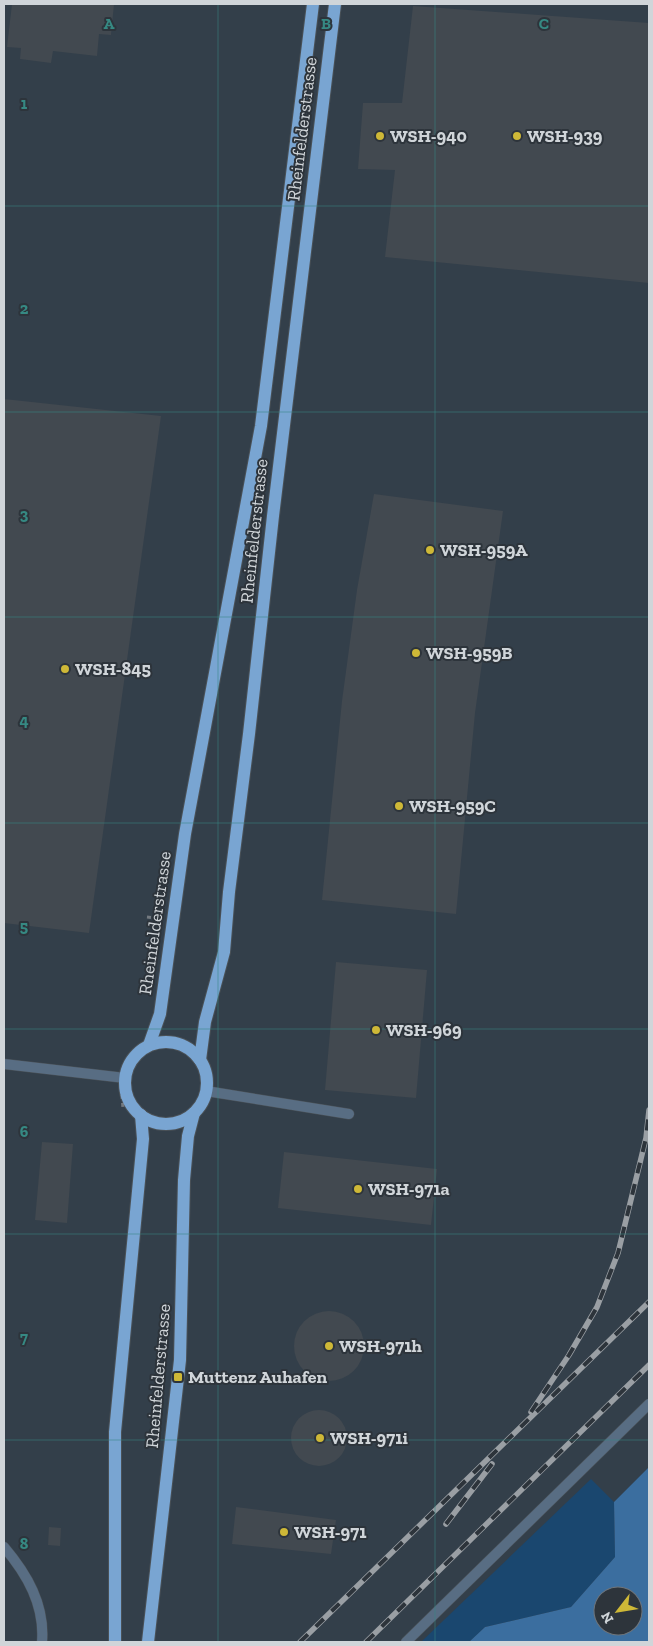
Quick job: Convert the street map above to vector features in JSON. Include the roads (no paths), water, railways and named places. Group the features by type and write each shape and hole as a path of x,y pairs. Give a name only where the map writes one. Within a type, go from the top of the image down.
{"main road":[{"name":"Rheinfelderstrasse","path":"149,1045 160,1014 185,834 261,426 313,4"},
{"name":"Rheinfelderstrasse","path":"200,1060 205,1022 224,952 229,892 250,734 272,516 335,4"},
{"path":"160,1042 172,1042 188,1048 200,1060 205,1069 206,1091 202,1103 194,1113 177,1122 168,1124 158,1123 141,1115 128,1099 125,1078 128,1068 133,1058 149,1045 160,1042"},
{"name":"Rheinfelderstrasse","path":"148,1642 180,1360 184,1180 188,1136 194,1113"},
{"name":"Rheinfelderstrasse","path":"115,1642 115,1432 143,1139 141,1115"}],"street":[{"path":"4,1064 125,1078"},
{"path":"206,1091 349,1114"},
{"path":"406,1642 649,1404"},
{"path":"4,1547 19,1566 36,1596 44,1629 42,1642"}],"railway":[{"path":"531,1412 569,1355 597,1307 618,1253 646,1138 649,1110"},
{"path":"300,1642 649,1302"},
{"path":"366,1642 649,1365"},
{"path":"446,1524 492,1464"}],"place":[{"name":"WSH-940","path":"380,136"},
{"name":"WSH-939","path":"517,136"},
{"name":"WSH-959A","path":"430,550"},
{"name":"WSH-959B","path":"416,653"},
{"name":"WSH-845","path":"65,669"},
{"name":"WSH-959C","path":"399,806"},
{"name":"WSH-969","path":"376,1030"},
{"name":"WSH-971a","path":"358,1189"},
{"name":"WSH-971h","path":"329,1346"},
{"name":"Muttenz Auhafen","path":"178,1377"},
{"name":"WSH-971i","path":"320,1438"},
{"name":"WSH-971","path":"284,1532"}]}
